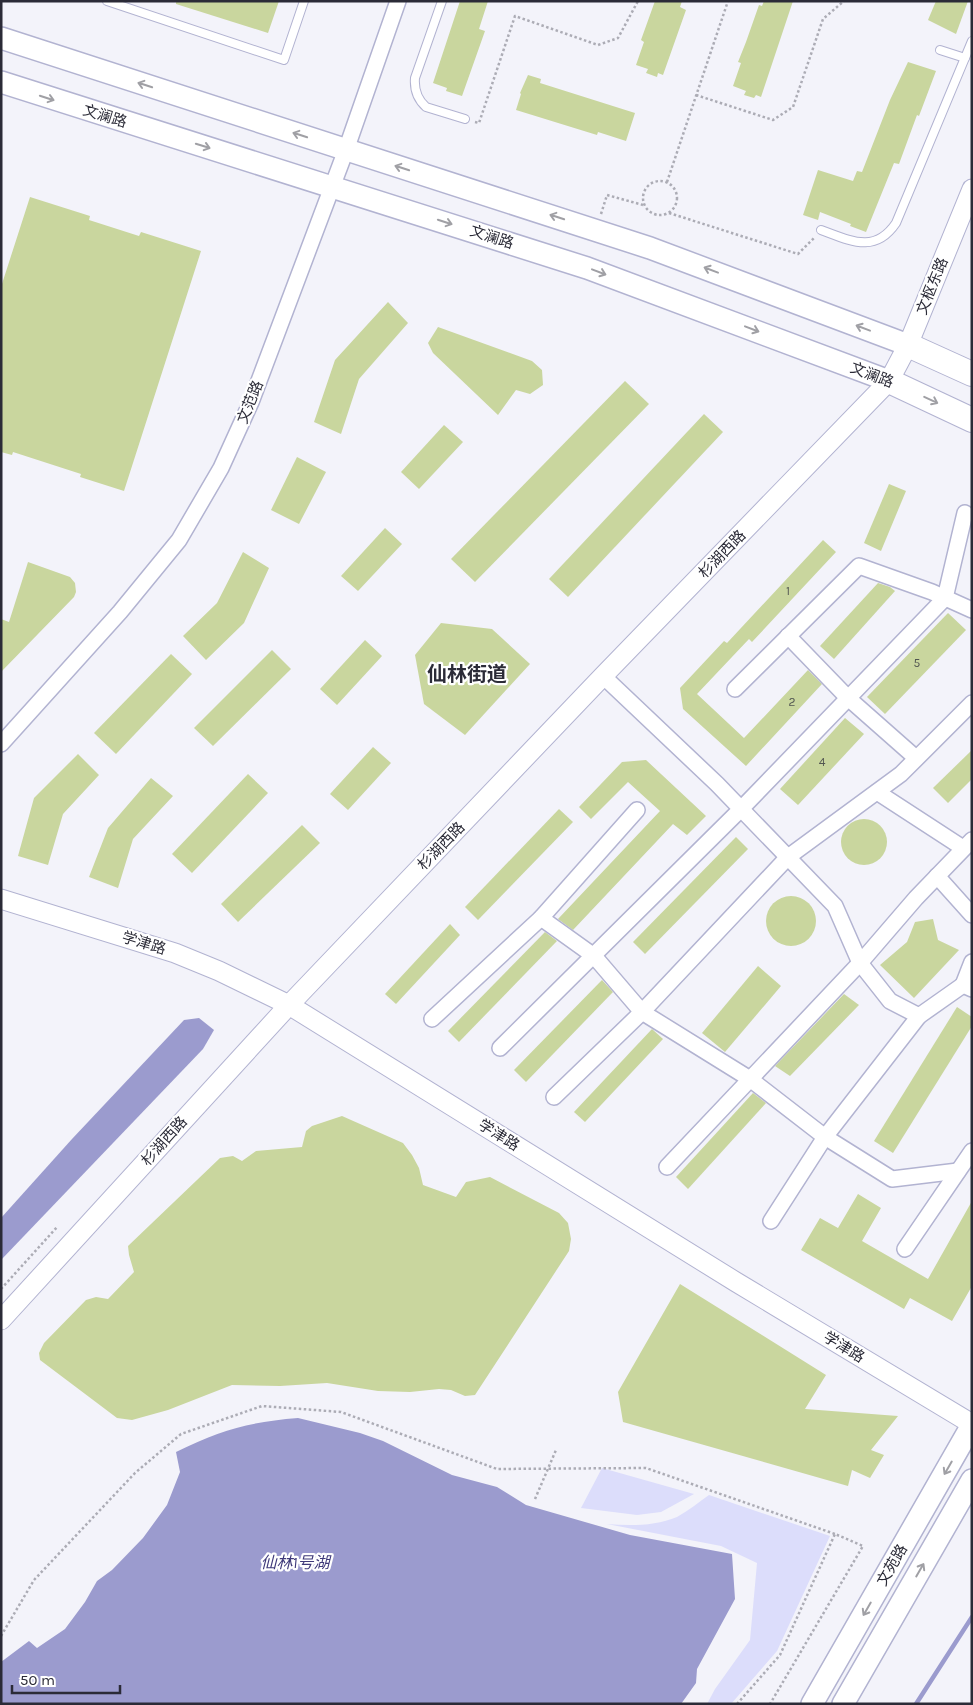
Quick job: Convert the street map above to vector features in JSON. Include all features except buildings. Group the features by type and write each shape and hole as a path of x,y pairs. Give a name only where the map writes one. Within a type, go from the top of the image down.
{"main road":[{"path":"1,38 596,229 908,345 972,374"},
{"name":"文澜路","path":"1,82 587,268 890,381 972,420"},
{"name":"文苑路","path":"812,1704 972,1425"},
{"name":"文苑路","path":"843,1704 972,1480"}],"street":[{"name":"文范路","path":"1,744 120,612 179,540 222,468 251,402 346,150 398,1"},
{"name":"文枢东路","path":"890,381 908,345 972,189"},
{"name":"杉湖西路","path":"1,1320 289,1005 603,676 890,381"},
{"path":"500,1048 742,809 945,598 965,513"},
{"path":"735,688 858,566 972,610"},
{"path":"788,636 848,698 916,758"},
{"path":"603,676 717,784 836,906 860,962 890,1001 919,1016"},
{"path":"554,1097 642,1012 788,857 901,774 972,703"},
{"path":"667,1167 968,844 877,792"},
{"path":"432,1019 541,918 637,810"},
{"path":"937,876 972,915"},
{"name":"学津路","path":"1,900 175,953 220,971 289,1005 728,1278 972,1425"},
{"path":"541,918 594,956 642,1012 750,1079 825,1138 892,1178 958,1171"},
{"path":"771,1221 825,1138 919,1016 968,987 972,962"},
{"path":"905,1249 972,1151"}],"lane":[{"path":"107,1 284,60 304,1"},
{"path":"442,1 415,78 415,91 426,107 465,119"},
{"path":"822,230 857,243 864,243 879,239 892,229 972,41"},
{"path":"940,50 964,58"}],"path":[{"path":"465,119 478,123 514,16 598,45 618,38 638,1"},
{"path":"668,182 728,1"},
{"path":"696,95 773,120 793,107 823,19 844,1"},
{"path":"596,229 607,194 643,205 652,214 658,216 669,213 674,209 677,197 676,191 668,182 655,181 650,183 643,193 643,205"},
{"path":"669,213 798,254 822,230"},
{"path":"1,1288 58,1226"},
{"path":"1,1636 34,1580 135,1473 182,1434 262,1406 341,1412 497,1469 646,1468 835,1534 863,1546 770,1704"},
{"path":"535,1499 556,1450"},
{"path":"737,1704 780,1655 835,1534"}],"shaded area":[{"path":"602,1468 694,1494 661,1512 637,1515 581,1508"},
{"path":"709,1495 830,1536 777,1651 731,1704 707,1704 715,1689 750,1640 757,1563 721,1546 607,1524 643,1525 669,1520 681,1515"}],"water":[{"path":"199,1018 214,1030 203,1049 1,1260 1,1218 184,1020"},
{"name":"仙林1号湖","path":"298,1418 360,1433 383,1441 452,1475 497,1487 526,1505 630,1535 732,1554 735,1599 697,1669 696,1683 681,1704 1,1704 1,1662 29,1641 37,1648 65,1629 85,1602 97,1581 112,1570 143,1538 167,1505 180,1472 176,1452 236,1428"}],"waterway":[{"path":"916,1704 972,1617"}],"district":[{"name":"仙林街道","path":"467,674"}]}
